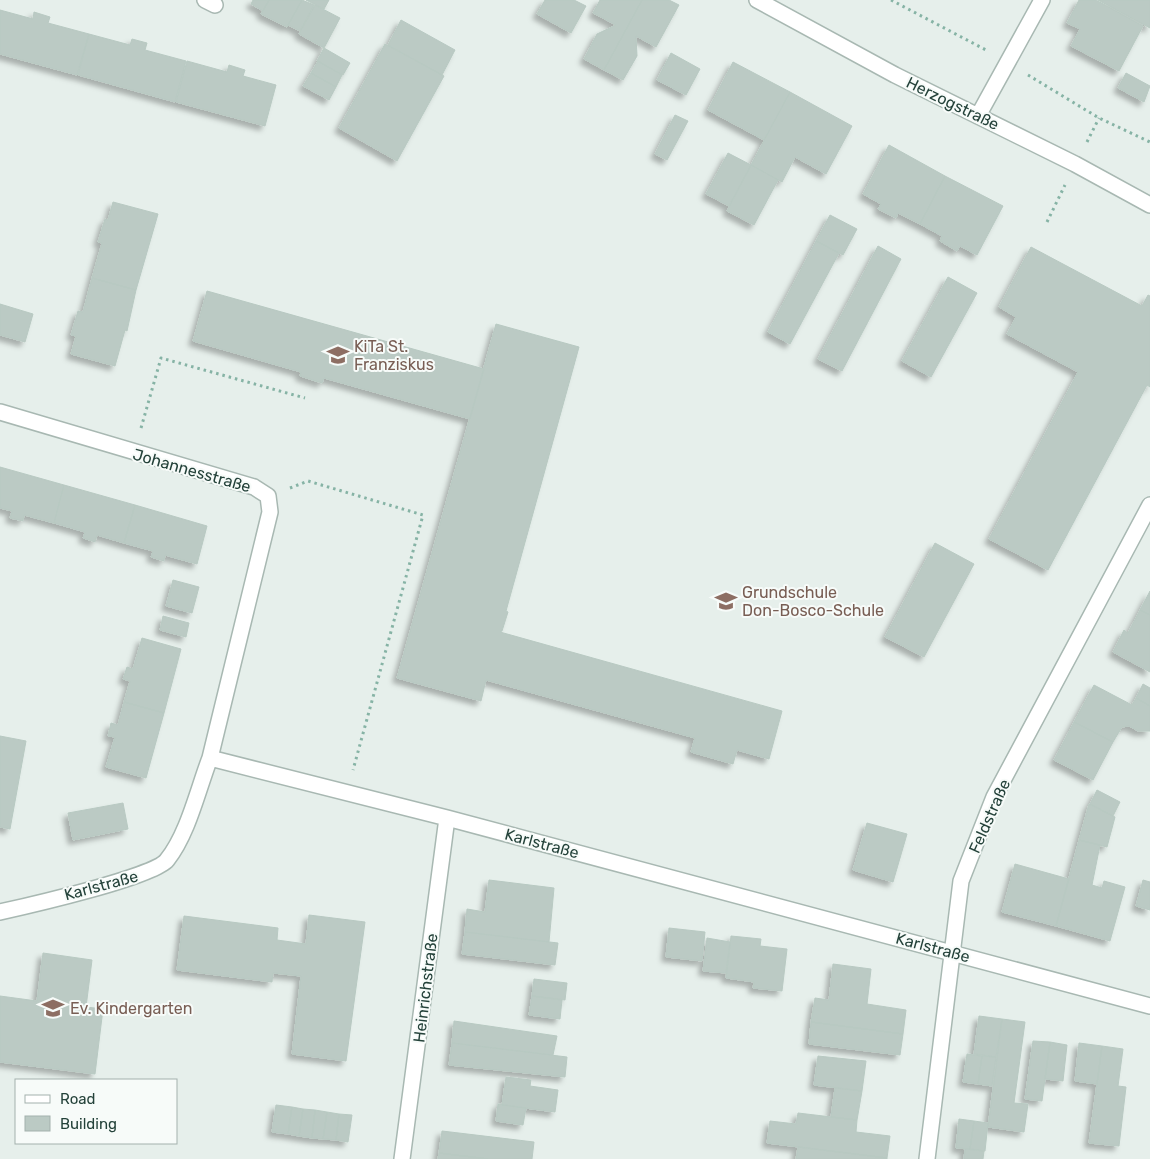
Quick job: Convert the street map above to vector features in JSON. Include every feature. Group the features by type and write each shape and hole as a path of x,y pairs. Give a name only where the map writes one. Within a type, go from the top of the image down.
{"street":[{"name":"Herzogstraße","path":"757,0 895,75 1075,164 1150,205"},
{"path":"978,116 1042,0"},
{"name":"Johannesstraße","path":"0,412 254,487 268,496 270,512 210,758"},
{"name":"Feldstraße","path":"927,1159 961,882 994,797 1150,505"},
{"name":"Karlstraße","path":"0,912 144,874 166,862 178,845 210,758 447,818 1150,1006"},
{"name":"Heinrichstraße","path":"402,1159 447,818"}],"path":[{"path":"134,453 161,358 305,398"},
{"path":"268,496 308,481 423,515 346,792"}],"building":[{"path":"253,0 269,0 263,11 251,4"},
{"path":"269,0 302,0 287,27 261,14"},
{"path":"302,0 314,5 300,31 288,25"},
{"path":"306,0 329,0 324,9"},
{"path":"545,0 574,0 586,6 571,33 537,14"},
{"path":"600,0 642,0 604,70 584,59 597,34 616,25 593,13"},
{"path":"642,0 669,0 679,5 656,47 636,36 637,56 623,80 604,70"},
{"path":"1079,0 1096,0 1143,26 1119,71 1071,46 1080,29 1067,23"},
{"path":"1098,0 1150,0 1150,28"},
{"path":"315,5 340,18 324,48 299,34"},
{"path":"0,10 33,19 34,12 50,17 48,23 89,34 77,75 0,54"},
{"path":"401,20 455,50 442,75 388,45"},
{"path":"89,34 130,45 132,39 147,43 145,50 186,61 175,102 78,75"},
{"path":"385,44 444,76 397,161 339,128"},
{"path":"324,48 350,63 343,75 317,61"},
{"path":"671,53 700,69 686,95 657,80"},
{"path":"187,61 227,72 229,65 245,70 243,76 276,85 265,126 176,102"},
{"path":"318,61 342,75 336,87 311,73"},
{"path":"733,62 790,92 764,140 708,110"},
{"path":"311,73 336,87 329,100 303,86"},
{"path":"1126,73 1150,86 1144,102 1118,88"},
{"path":"790,92 852,126 826,174 795,157 782,182 751,165"},
{"path":"675,115 688,121 667,160 655,154"},
{"path":"889,145 945,176 920,224 898,213 896,218 878,209 881,204 863,194"},
{"path":"728,153 751,165 729,206 706,194"},
{"path":"751,165 778,180 754,225 727,211"},
{"path":"945,176 1003,206 977,255 960,246 957,251 940,241 942,236 920,224"},
{"path":"113,202 158,214 136,290 92,278 102,243 98,242 105,219 108,220"},
{"path":"830,215 857,229 843,255 816,241"},
{"path":"816,241 839,253 790,344 768,332"},
{"path":"878,246 901,259 842,371 818,359"},
{"path":"1031,247 1142,306 1148,295 1150,296 1150,387 1147,385 1048,570 989,539 1078,372 1007,334 1016,317 999,307"},
{"path":"948,277 977,293 931,377 902,361"},
{"path":"92,278 136,290 127,331 125,330 115,366 71,354 76,336 71,335 78,311 83,312"},
{"name":"KiTa St. Franziskus","path":"207,291 484,369 470,419 324,378 322,383 300,376 301,372 193,341"},
{"path":"0,304 33,314 25,342 0,335"},
{"path":"496,324 579,347 506,611 508,612 500,632 782,711 769,759 737,750 733,764 691,752 695,738 486,680 481,701 397,678"},
{"path":"0,467 64,485 54,523 24,515 23,521 10,518 12,511 0,508"},
{"path":"64,485 135,505 124,543 97,535 95,542 83,538 85,532 54,523"},
{"path":"135,505 207,526 197,564 165,555 164,561 151,557 153,551 124,543"},
{"path":"935,543 974,564 924,657 885,637"},
{"path":"173,580 199,587 192,613 166,606"},
{"path":"1150,591 1150,615 1140,610"},
{"path":"1140,610 1150,615 1150,672 1113,652 1124,630 1128,633"},
{"path":"163,616 189,623 186,637 160,630"},
{"path":"142,638 181,649 164,713 124,702 130,681 123,679 127,667 133,669"},
{"path":"1143,684 1150,688 1150,706 1136,698"},
{"path":"1094,685 1132,705 1136,698 1150,706 1150,731 1138,731 1129,726 1122,727 1113,742 1074,722"},
{"path":"124,702 164,713 146,778 106,767 115,737 108,736 111,723 118,725"},
{"path":"1074,722 1113,742 1093,780 1054,760"},
{"path":"0,736 26,741 10,829 0,827"},
{"path":"1097,790 1120,802 1113,816 1090,804"},
{"path":"123,803 128,829 73,840 68,813"},
{"path":"1089,804 1115,817 1107,847 1079,840"},
{"path":"867,823 907,834 893,882 853,870"},
{"path":"1079,840 1100,845 1092,885 1102,888 1104,881 1125,887 1110,941 1056,926"},
{"path":"1015,864 1069,879 1056,926 1002,912"},
{"path":"489,880 554,888 549,942 465,932 467,909 485,912"},
{"path":"1143,880 1150,882 1150,910 1136,906"},
{"path":"309,915 365,922 346,1061 292,1054 301,976 273,973 272,982 177,970 184,916 278,928 277,940 306,944"},
{"path":"669,928 705,932 702,961 666,957"},
{"path":"465,932 558,943 555,965 462,954"},
{"path":"731,936 761,939 760,946 787,949 782,991 753,988 754,982 726,978"},
{"path":"707,938 730,942 726,973 703,971"},
{"path":"43,953 92,960 86,1007 103,1009 95,1074 0,1062 0,996 37,1001"},
{"path":"833,964 871,969 867,1004 906,1010 903,1034 811,1022 815,998 829,1000"},
{"path":"534,979 567,983 565,1000 532,996"},
{"path":"532,996 562,1000 560,1019 529,1015"},
{"path":"979,1016 1002,1019 996,1057 974,1054"},
{"path":"1002,1019 1025,1022 1014,1103 1028,1104 1024,1132 988,1127"},
{"path":"454,1021 557,1036 553,1055 452,1043"},
{"path":"811,1022 903,1034 900,1055 809,1044"},
{"path":"1033,1041 1050,1042 1042,1101 1025,1099"},
{"path":"1050,1042 1067,1045 1063,1081 1045,1079"},
{"path":"452,1043 567,1057 565,1077 449,1065"},
{"path":"1079,1043 1102,1046 1097,1084 1075,1081"},
{"path":"1102,1046 1123,1049 1118,1086 1126,1087 1119,1146 1089,1143"},
{"path":"967,1054 982,1056 978,1084 963,1082"},
{"path":"818,1056 866,1061 862,1091 814,1085"},
{"path":"982,1056 996,1057 992,1086 978,1084"},
{"path":"506,1077 531,1080 530,1086 558,1090 555,1112 502,1105"},
{"path":"835,1088 862,1091 857,1120 831,1117"},
{"path":"498,1104 526,1108 523,1125 496,1121"},
{"path":"276,1105 292,1107 288,1134 272,1132"},
{"path":"292,1107 303,1109 299,1136 288,1134"},
{"path":"303,1109 315,1110 312,1138 299,1136"},
{"path":"315,1110 327,1112 323,1139 312,1138"},
{"path":"327,1112 339,1114 336,1140 323,1139"},
{"path":"798,1113 857,1120 856,1132 890,1136 887,1158 767,1143 770,1121 796,1124"},
{"path":"339,1114 352,1115 348,1142 336,1140"},
{"path":"959,1119 974,1121 970,1149 956,1148"},
{"path":"974,1121 988,1123 985,1151 970,1149"},
{"path":"442,1131 534,1142 532,1159 488,1159 439,1153"},
{"path":"798,1147 887,1158 887,1159 796,1159"},
{"path":"965,1149 984,1151 983,1159 964,1159"},
{"path":"439,1153 488,1159 438,1159"}],"place":[{"name":"KiTa St. Franziskus","path":"338,355"},
{"name":"Grundschule Don-Bosco-Schule","path":"726,601"},
{"name":"Ev. Kindergarten","path":"53,1008"}]}
